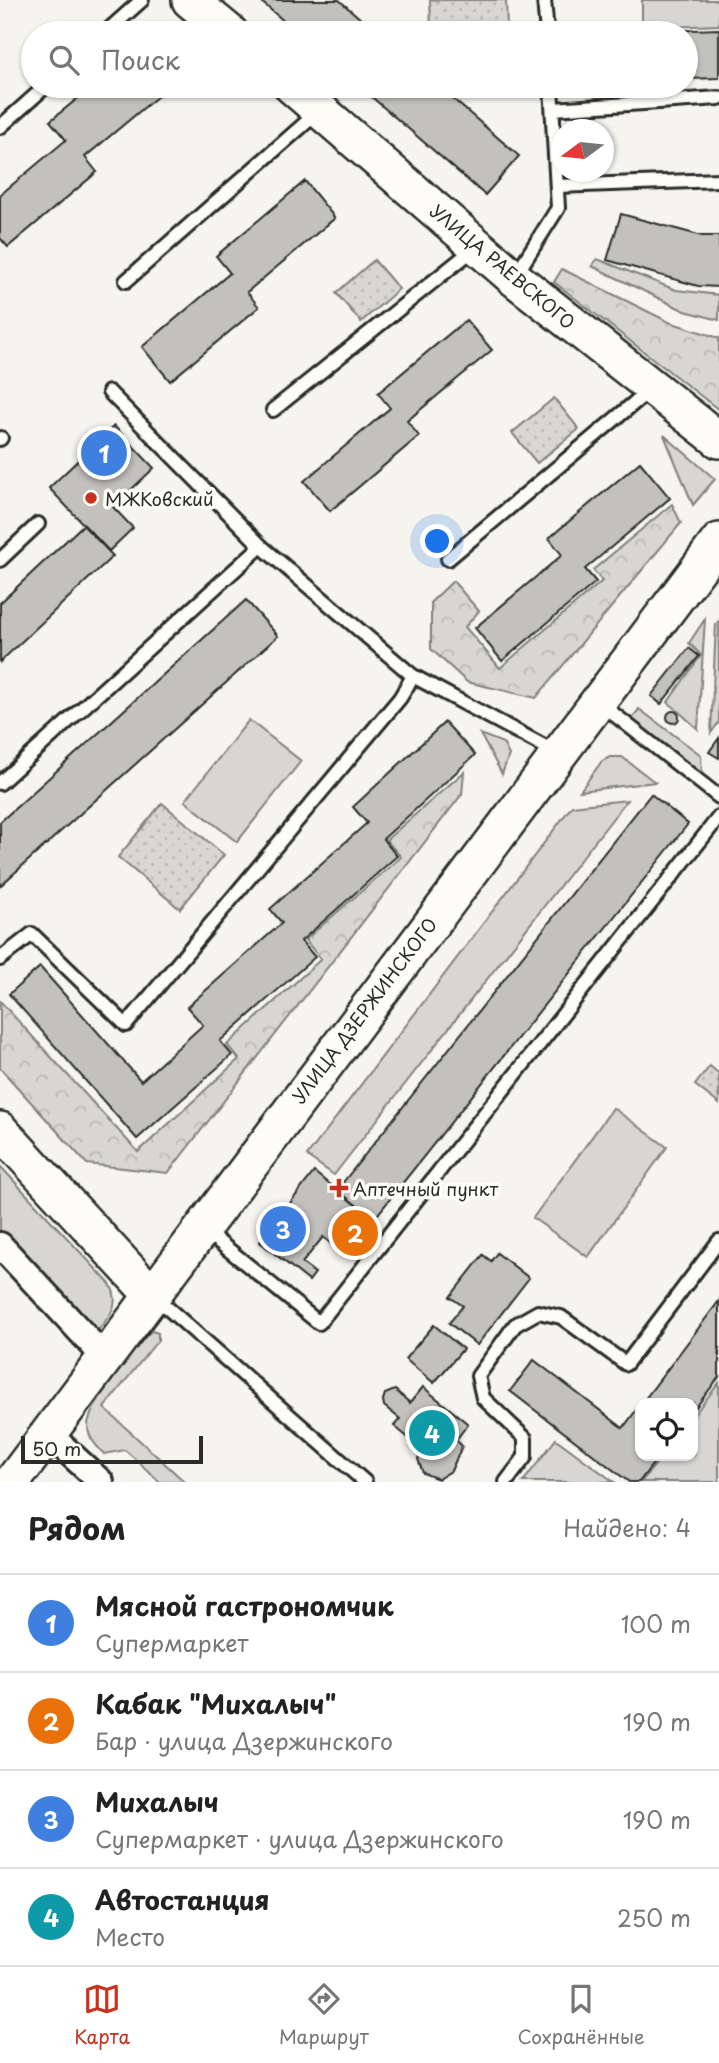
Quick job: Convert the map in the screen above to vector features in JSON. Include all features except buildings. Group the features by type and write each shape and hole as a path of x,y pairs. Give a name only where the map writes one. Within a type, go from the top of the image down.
{"main road":[{"path":"190,0 215,21"},
{"name":"УЛИЦА РАЕВСКОГО","path":"307,98 514,278 719,440"},
{"name":"УЛИЦА ДЗЕРЖИНСКОГО","path":"12,1482 50,1435 151,1294 557,753 719,541"},
{"path":"0,1130 151,1294"}],"street":[{"path":"0,1245 106,1359"},
{"path":"50,1435 100,1482"}],"lane":[{"path":"118,21 142,0"},
{"path":"544,0 546,21"},
{"path":"0,127 33,98"},
{"path":"514,278 558,208 552,98"},
{"path":"552,109 719,98"},
{"path":"126,281 321,109"},
{"path":"557,186 719,180"},
{"path":"273,410 476,246"},
{"path":"448,559 653,387"},
{"path":"109,392 261,546 413,676 557,753"},
{"path":"0,560 38,524"},
{"path":"0,783 261,546"},
{"path":"0,959 32,934 127,1025 400,698 413,676"},
{"path":"598,701 719,797"},
{"path":"201,1227 319,1323 719,817"},
{"path":"506,1482 525,1457 525,1438 483,1398 478,1376 515,1325 538,1312 561,1317 626,1364 719,1241"},
{"path":"151,1294 365,1482"}],"green space":[{"path":"430,0 506,0 507,21 431,21"},
{"path":"642,0 719,0 719,25 698,26 698,21 642,21"},
{"path":"597,259 676,290 719,295 719,320 685,311 592,266"},
{"path":"374,260 399,289 361,322 336,293"},
{"path":"562,269 669,322 719,338 719,410 554,282"},
{"path":"554,398 579,429 537,463 512,433"},
{"path":"664,435 715,479 693,505"},
{"path":"672,504 681,523 536,698 467,682 431,649 431,602 453,581 479,611 465,627 500,668 602,581 593,570"},
{"path":"705,619 698,729 668,702 701,655 689,643"},
{"path":"719,621 719,722 711,733 716,624"},
{"path":"639,709 701,755 702,775 631,721"},
{"path":"249,720 301,761 237,842 185,801"},
{"path":"480,734 503,743 509,755 502,774"},
{"path":"610,757 622,757 655,782 580,791 602,761"},
{"path":"464,772 462,794 168,1173 87,1164 0,1068 0,1001 138,1152 239,1059 227,1045 321,959 305,940 401,857 386,840"},
{"path":"627,800 334,1175 307,1156 572,806"},
{"path":"162,803 224,855 180,909 118,857"},
{"path":"710,1066 719,1074 719,1104 695,1085"},
{"path":"613,1108 667,1147 588,1257 533,1218"},
{"path":"0,1166 110,1284 115,1298 114,1305 96,1333 0,1230"},
{"path":"152,1331 158,1333 158,1340 104,1408 185,1482 160,1482 125,1450 104,1454 88,1430 90,1417 104,1391 136,1347"},
{"path":"719,1383 719,1482 641,1482 658,1461 698,1461 698,1410"},
{"path":"556,1439 614,1482 523,1482"}],"place":[{"name":"Мясной гастрономчик","path":"104,453"},
{"name":"МЖКовский","path":"91,498"},
{"name":"Аптечный пункт","path":"339,1188"},
{"name":"Михалыч","path":"283,1229"},
{"name":"Кабак \"Михалыч\"","path":"355,1233"},
{"name":"Автостанция","path":"432,1433"}]}
